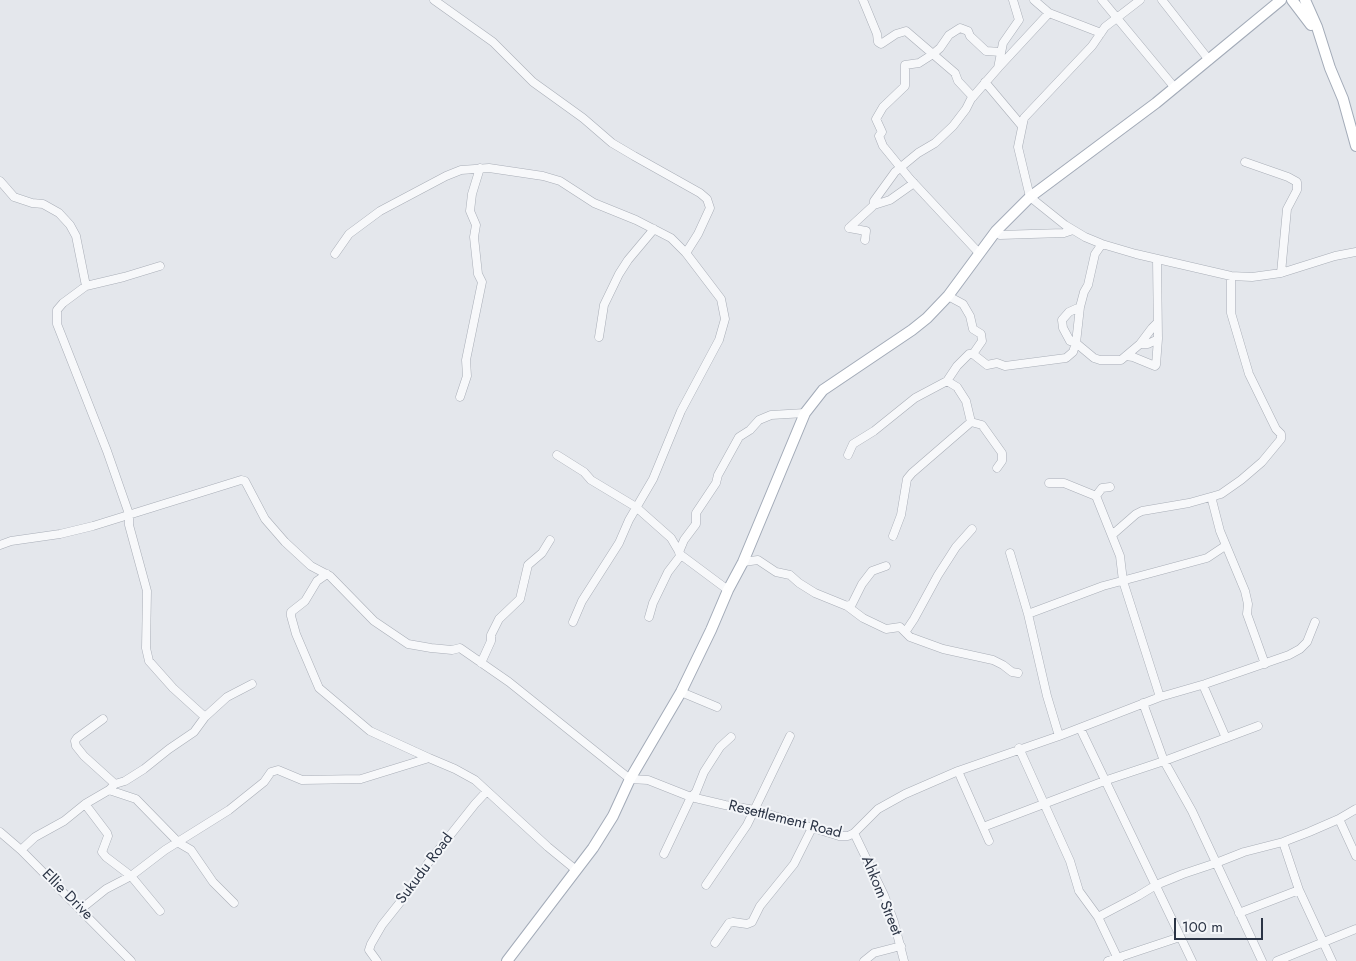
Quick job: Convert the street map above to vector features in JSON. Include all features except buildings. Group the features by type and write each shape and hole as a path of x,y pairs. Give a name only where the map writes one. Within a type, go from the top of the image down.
{"main road":[{"path":"508,961 593,848 613,816 630,779 681,692 743,562 804,413 822,390 928,318 948,296 996,231 1030,197 1175,88 1281,0"},
{"path":"1292,0 1306,18 1320,42 1343,99 1356,146"},
{"path":"1305,0 1317,27 1320,42"}],"street":[{"path":"434,0 494,42 533,82 583,118 612,143 700,193 707,199 710,208 698,234 686,253"},
{"path":"863,0 877,34 878,42 881,44 896,34 906,32 955,73 958,81 973,97"},
{"path":"998,68 1003,43 1019,20 1013,0"},
{"path":"1034,0 1049,13 1101,33"},
{"path":"1102,0 1175,88"},
{"path":"1140,0 1106,27 1092,46 1024,118 1018,148 1030,197 1073,230 1102,244 1231,276 1252,277 1281,273 1335,256 1356,252"},
{"path":"1162,0 1209,60"},
{"path":"874,205 874,201 885,184 900,168 918,153 935,143 953,126 985,82 1049,13"},
{"path":"979,253 882,146 879,136 882,132 876,118 883,107 905,86 905,65 919,63 933,54 949,35 960,28 968,31 970,36 986,51 1001,52"},
{"path":"985,82 1022,126"},
{"path":"1245,162 1297,182 1297,190 1287,209 1281,273"},
{"path":"460,397 467,376 466,360 482,282 478,274 474,237 476,225 470,211 472,194 480,168"},
{"path":"335,254 350,234 380,211 446,176 461,170 480,168 516,172 560,181 594,203 671,238 686,253 721,299 724,319 723,329 710,358 682,411 653,479 636,507 619,543 582,601 573,622"},
{"path":"0,181 14,197 32,203 43,204 59,213 70,225 76,236 86,286"},
{"path":"865,240 866,231 850,228 874,205 890,200 914,183"},
{"path":"599,337 604,305 619,274 654,229"},
{"path":"996,231 1000,235 1064,233 1073,230"},
{"path":"973,354 987,365 997,363 1004,366 1066,358 1073,352 1076,343 1080,307 1095,254 1102,244"},
{"path":"1126,356 1156,365 1158,339 1157,259"},
{"path":"160,266 86,286 63,303 57,310 57,324 107,451 129,514 129,525 148,591 146,648 149,661 173,688 205,717"},
{"path":"1112,535 1142,511 1189,503 1221,494 1262,462 1281,439 1282,434 1276,429 1249,374 1231,313 1231,276"},
{"path":"848,455 853,444 874,431 915,398 947,381 957,366 969,354 973,354 982,340 980,334 973,329 970,316 963,304 948,296"},
{"path":"1080,307 1069,312 1062,320 1064,328 1070,341 1076,343 1094,358 1100,360 1121,360 1140,344 1157,323"},
{"path":"1140,344 1148,344 1158,339"},
{"path":"947,381 957,386 966,401 971,422"},
{"path":"650,617 653,603 668,572 680,554 684,540 696,524 696,513 716,483 718,475 739,437 750,430 759,420 771,414 804,413"},
{"path":"971,422 982,425 1002,453 1002,460 997,468"},
{"path":"893,536 901,514 907,479 971,422"},
{"path":"557,455 584,472 591,480 636,507 671,538 680,554 728,590"},
{"path":"0,545 11,541 93,526 241,480 246,481 265,519 285,542 311,566 327,574 352,596 374,621 408,644 452,650 460,648 509,682 630,779"},
{"path":"1049,483 1064,482 1096,496 1120,556 1123,581 1160,697"},
{"path":"1096,496 1102,488 1110,487"},
{"path":"1214,496 1212,500 1213,507 1225,546 1245,591 1248,604 1247,614 1265,664"},
{"path":"906,631 938,575 956,548 972,529"},
{"path":"480,663 499,619 520,599 528,565 542,553 550,540"},
{"path":"1028,614 1123,581 1207,558 1225,546"},
{"path":"1010,553 1028,614 1047,696 1059,736"},
{"path":"743,562 758,560 776,572 790,575 799,584 815,593 847,606 863,618 886,629 900,627 910,637 943,649 993,660 1012,672 1018,673"},
{"path":"847,606 852,604 862,584 872,571 886,566"},
{"path":"327,574 318,581 304,601 291,612 299,642 319,688 370,731 455,769 475,780 576,870"},
{"name":"Resettlement Road","path":"630,779 648,780 691,797 755,810 839,836 848,836 854,833 878,809 905,794 958,771 1019,748 1059,736 1160,697 1265,664 1300,649 1307,642 1315,622"},
{"path":"21,850 35,837 64,821 115,784 125,781 144,769 194,732 205,717 228,697 252,684"},
{"path":"1203,685 1226,738"},
{"path":"681,692 717,707"},
{"path":"1143,703 1164,761 1192,811 1262,961"},
{"path":"103,720 75,741 76,746 84,756 115,784"},
{"path":"983,827 1258,726"},
{"path":"1080,728 1107,780 1120,812 1192,961"},
{"path":"706,885 747,826 790,736"},
{"path":"664,854 691,797 696,792 704,772 720,747 731,737"},
{"path":"1019,748 1070,861 1079,890 1098,917 1119,959"},
{"path":"81,909 106,889 132,876 165,850 179,843 246,798 264,782 271,772 278,770 302,780 361,779 430,758"},
{"name":"Resettlement Road","path":"638,768 648,780"},
{"path":"958,771 989,841"},
{"path":"109,790 136,799 179,843 191,850 213,882 234,903"},
{"name":"Sukudu Road","path":"377,961 370,950 371,944 382,925 417,881 428,863 487,791"},
{"path":"85,804 107,833 108,836 102,852 117,866 132,876 160,911"},
{"path":"1098,917 1156,885 1244,852 1283,842 1339,820 1356,808"},
{"path":"1339,820 1356,856"},
{"path":"715,943 729,923 747,924 752,922 760,906 794,864 812,828"},
{"name":"Ellie Drive","path":"0,832 81,909 131,961"},
{"name":"Ahkom Street","path":"854,833 884,895 904,961"},
{"path":"1283,842 1299,890 1332,961"},
{"path":"1239,913 1299,890"},
{"path":"1277,961 1356,929"},
{"path":"1108,961 1119,959 1180,937"},
{"path":"864,961 874,954 901,946"}]}
